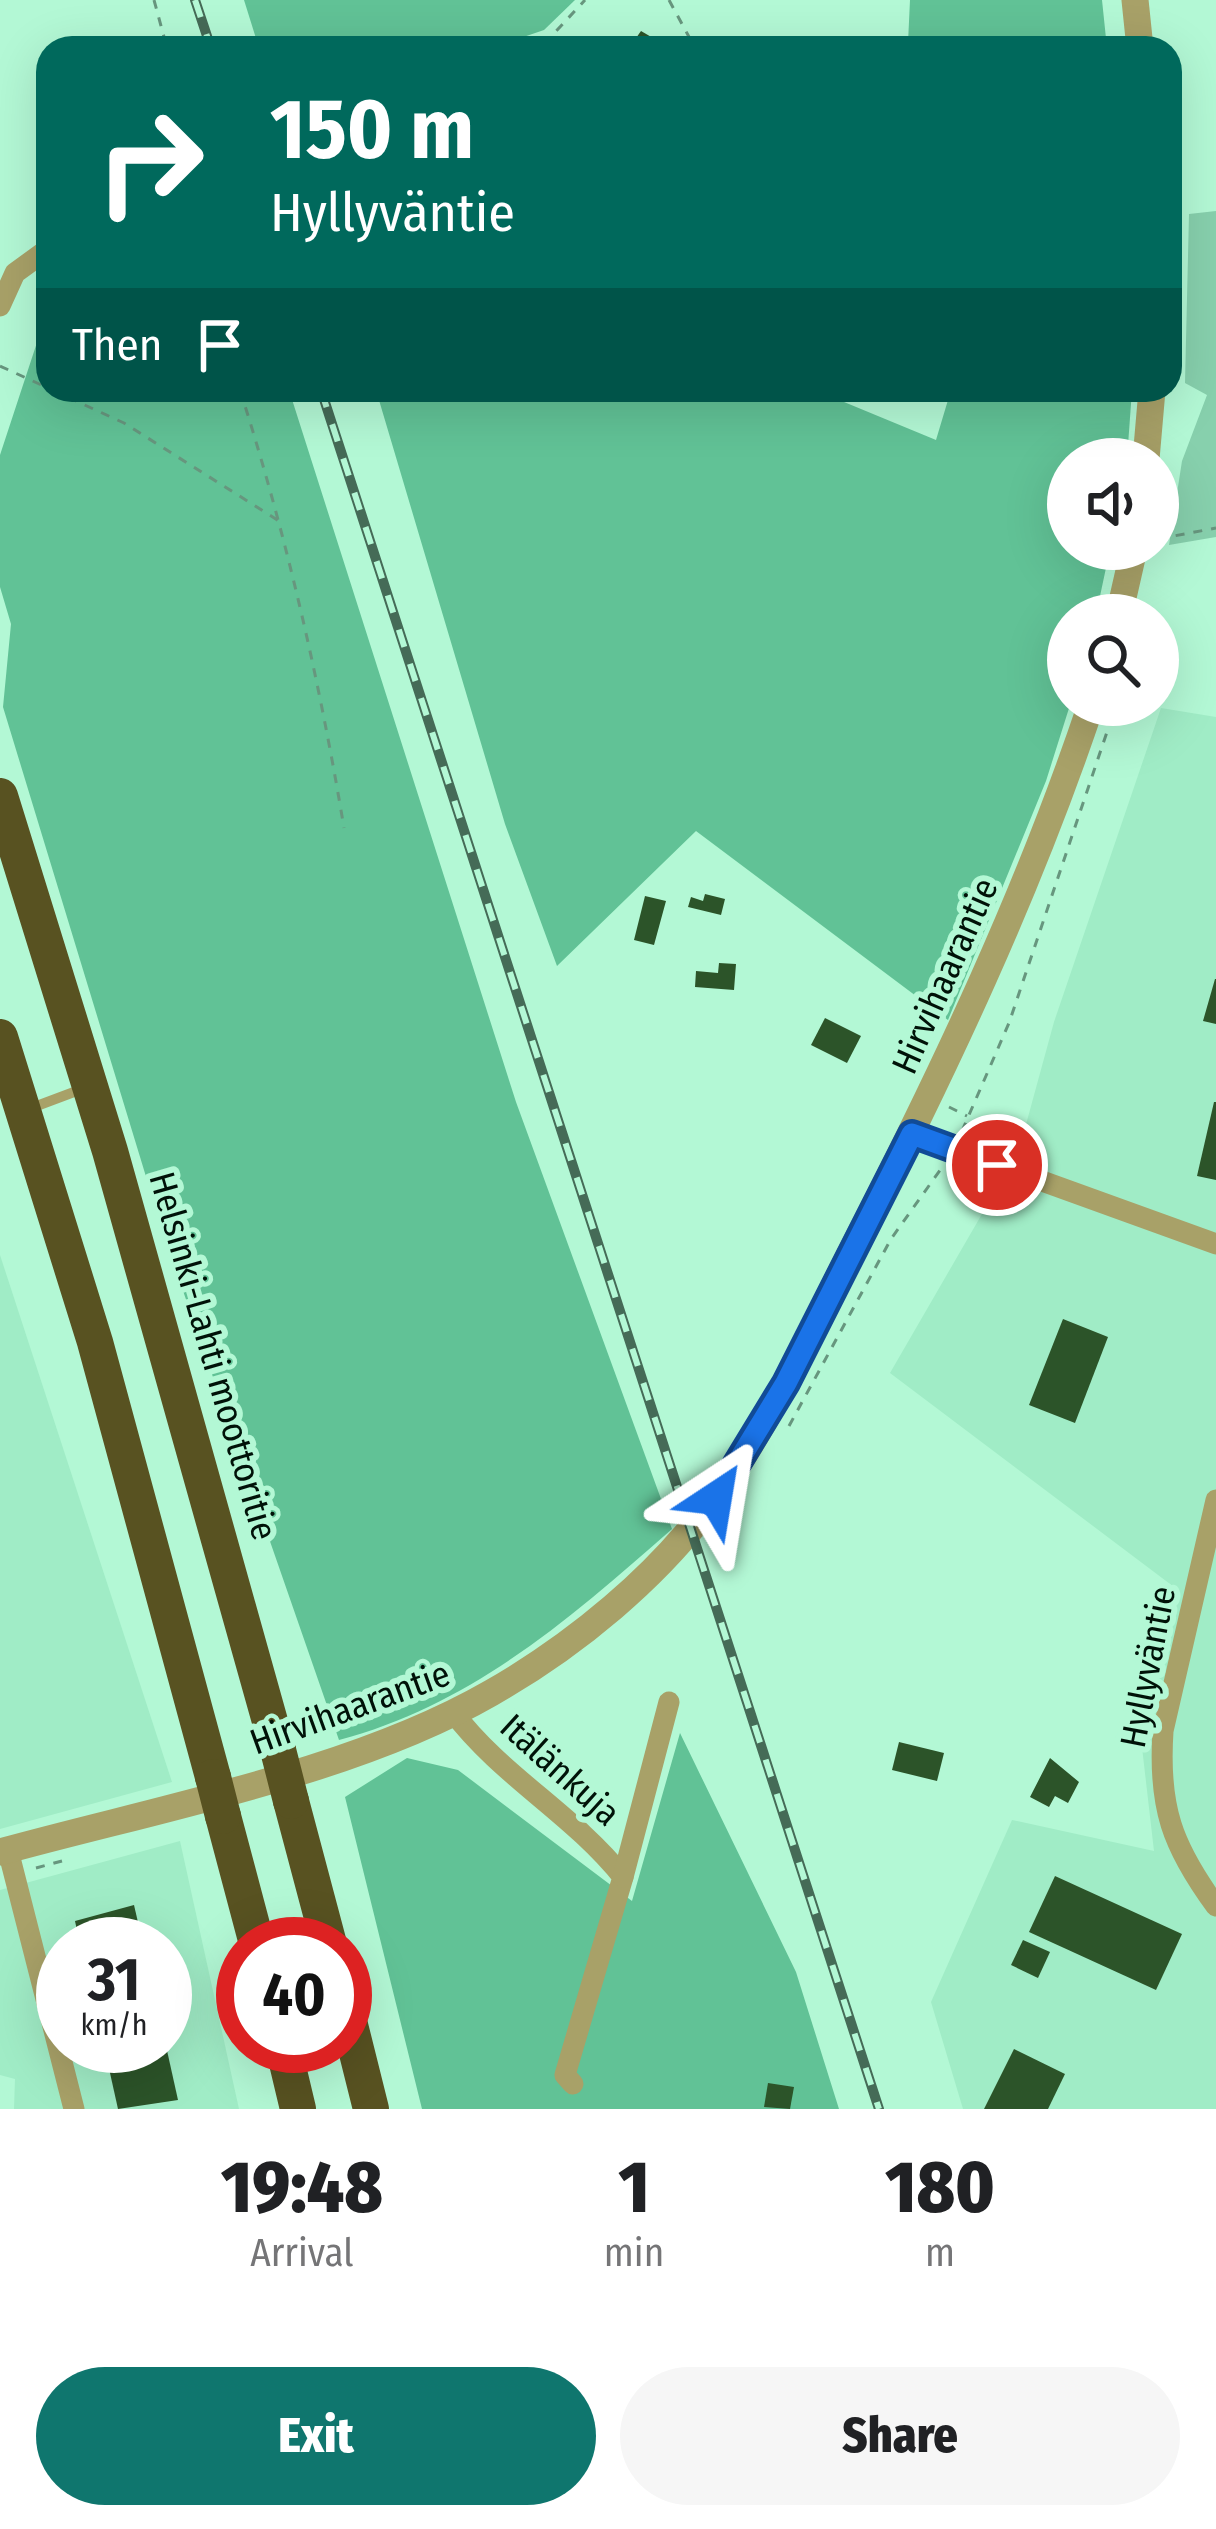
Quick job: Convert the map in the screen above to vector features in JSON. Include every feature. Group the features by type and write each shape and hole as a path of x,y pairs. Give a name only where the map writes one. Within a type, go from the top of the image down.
{"highway":[{"name":"Helsinki-Lahti moottoritie","path":"0,796 90,1086 322,1917"},
{"path":"0,1037 95,1342 250,1917"},
{"path":"269,2073 273,2109"},
{"path":"289,2073 298,2109"},
{"path":"362,2073 371,2109"}],"street":[{"path":"1135,0 1139,36"},
{"path":"0,306 15,273 36,258"},
{"path":"1159,438 1162,402"},
{"name":"Hirvihaarantie","path":"7,1859 369,1747 453,1712 489,1694 600,1617 679,1543 716,1498 786,1383 1003,944 1096,726"},
{"path":"912,1134 1216,1244"},
{"name":"Hyllyväntie","path":"1216,1500 1163,1731 1161,1766 1166,1813 1181,1858 1216,1906"},
{"name":"Itälänkuja","path":"573,2084 565,2075 669,1702"},
{"name":"Itälänkuja","path":"453,1712 489,1755 595,1843 623,1877"},
{"path":"7,1859 74,2109"}],"lane":[{"path":"23,1111 90,1086"}],"path":[{"path":"154,0 164,36"},
{"path":"551,36 585,0"},
{"path":"669,0 688,36"},
{"path":"0,366 36,383"},
{"path":"78,402 124,423 282,523"},
{"path":"244,402 282,523 320,687 344,828"},
{"path":"1179,534 1216,528"},
{"path":"785,1432 877,1263 952,1149 1009,1023 1097,726"},
{"path":"7,1859 72,1858"}],"shaded area":[{"path":"244,0 575,0 544,30 526,36 255,36"},
{"path":"910,0 1102,0 1106,36 908,36"},
{"path":"1216,211 1216,537 1179,543 1182,461 1207,395 1185,383 1189,214"},
{"path":"36,346 36,402 293,402 516,1102 672,1529 558,1625 476,1681 433,1705 339,1740 165,1239 3,707 11,624 0,587 0,455"},
{"path":"380,402 844,402 936,440 947,402 1131,402 1129,438 1047,438 1047,570 1106,570 1100,594 1047,594 1047,726 1063,726 1046,781 948,1020 696,831 557,966 505,824"},
{"path":"1179,711 1216,717 1216,2109 963,2109 931,2002 1012,1820 1154,1851 1140,1730 1178,1590 890,1373 1019,1150 1054,1022 1155,726 1179,726"},
{"path":"0,1255 172,1782 0,1829"},
{"path":"680,1733 796,1972 839,2109 422,2109 345,1797 407,1758 458,1770 632,1901"},
{"path":"180,1841 216,2005 216,2073 231,2073 239,2109 14,2109 15,2079 0,2075 0,1890"}],"building":[{"path":"705,894 725,899 721,915 688,907 691,897 703,901"},
{"path":"645,896 666,901 654,945 634,940"},
{"path":"719,963 736,964 734,990 695,987 696,971 718,973"},
{"path":"1216,979 1216,1024 1203,1021"},
{"path":"825,1018 861,1036 847,1063 811,1045"},
{"path":"1216,1102 1216,1180 1197,1176"},
{"path":"1063,1319 1108,1337 1075,1423 1029,1405"},
{"path":"899,1742 944,1753 937,1781 892,1770"},
{"path":"1050,1758 1079,1782 1068,1803 1055,1796 1049,1807 1030,1797"},
{"path":"1055,1876 1182,1934 1156,1990 1029,1932"},
{"path":"134,1905 137,1917 90,1917"},
{"path":"1023,1940 1050,1952 1038,1978 1011,1965"},
{"path":"1014,2049 1065,2074 1048,2109 984,2109"},
{"path":"110,2073 172,2073 178,2100 118,2109"},
{"path":"768,2083 794,2087 790,2109 764,2107"}],"railway":[{"path":"195,0 207,36"},
{"path":"325,402 879,2109"}],"route":[{"path":"716,1498 786,1383 912,1134 997,1165"}]}
